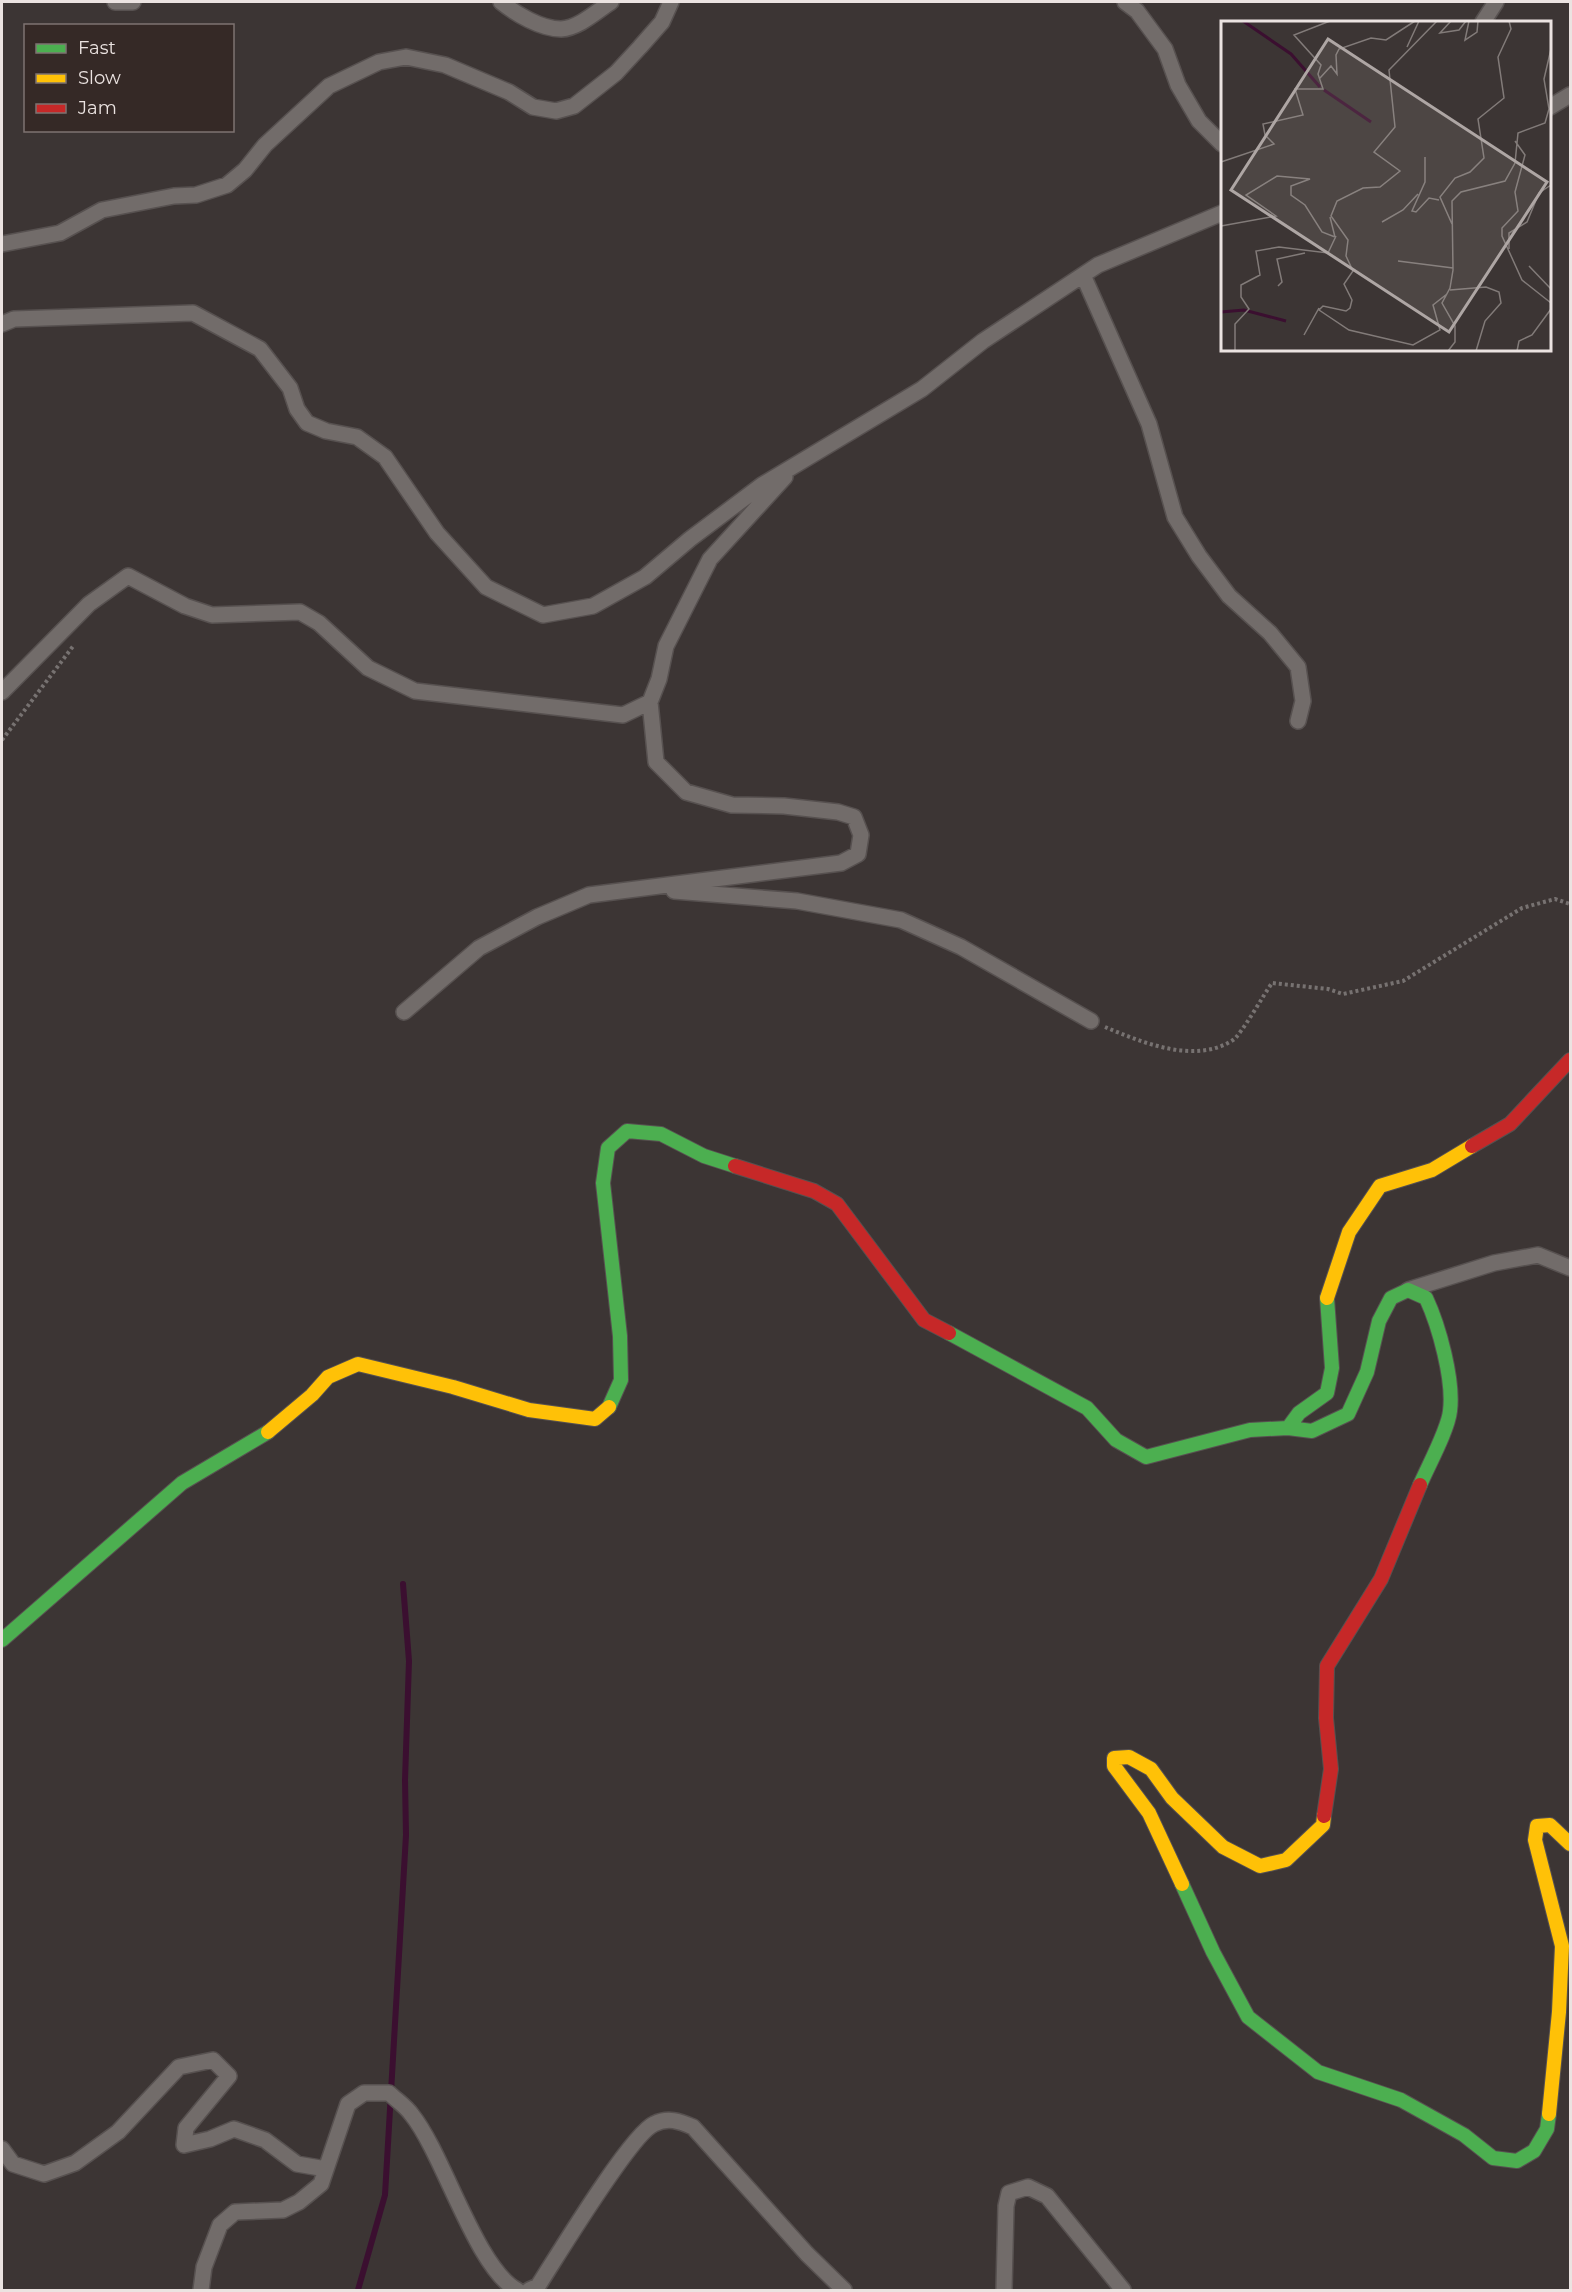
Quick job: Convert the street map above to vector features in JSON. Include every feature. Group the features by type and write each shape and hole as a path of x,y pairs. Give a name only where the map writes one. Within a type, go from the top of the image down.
{"street":[{"path":"115,2 133,2"},
{"path":"501,2 519,17 561,29 585,20 611,2"},
{"path":"2,244 60,233 102,210 174,196 196,195 227,185 245,170 265,145 328,86 379,62 406,57 445,65 509,93 533,107 556,111 574,106 616,73 662,22 672,2"},
{"path":"1125,2 1137,11 1165,49 1178,85 1198,121 1221,143"},
{"path":"1484,21 1496,2"},
{"path":"1551,106 1570,95"},
{"path":"2,324 15,320 193,314 260,349 290,388 297,409 307,423 326,431 357,437 385,457 437,533 486,587 543,615 593,606 645,577 690,539 762,485 922,389 983,341 1098,265 1221,213"},
{"path":"1083,275 1149,424 1175,517 1199,556 1229,596 1270,633 1298,667 1303,701 1298,721"},
{"path":"404,1012 479,948 537,917 589,895 841,863 858,854 861,835 854,817 838,812 784,806 732,805 686,792 656,762 650,702 659,679 666,646 710,559 797,463"},
{"path":"2,692 89,604 128,576 185,606 212,615 300,612 319,623 337,642 368,668 415,691 622,715 650,702"},
{"path":"641,889 797,901 901,920 961,947 1091,1021"},
{"path":"1288,1428 1299,1413 1327,1393 1332,1368 1327,1295 1348,1232 1363,1208 1380,1186 1432,1170 1510,1124 1570,1060"},
{"path":"2,1640 182,1483 262,1437 312,1395 328,1377 358,1364 453,1387 529,1410 595,1419 608,1410 621,1380 620,1336 603,1183 608,1148 627,1131 661,1134 704,1156 814,1191 837,1204 924,1320 1087,1408 1116,1440 1146,1457 1250,1430 1288,1428 1312,1431 1348,1414 1367,1372 1379,1321 1391,1298 1408,1290 1494,1263 1538,1255 1570,1268"},
{"path":"1408,1290 1426,1298 1437,1321 1447,1370 1450,1412 1381,1579 1327,1666 1326,1718 1331,1769 1323,1825 1286,1860 1260,1866 1223,1847 1172,1798 1151,1769 1129,1757 1114,1758 1114,1766 1149,1813 1213,1952 1248,2017 1318,2072 1401,2100 1464,2135 1492,2158 1517,2161 1534,2151 1547,2128 1559,2012 1562,1946 1535,1840 1537,1826 1550,1825 1570,1844"},
{"path":"2,2149 13,2164 44,2174 75,2163 118,2132 179,2067 213,2060 229,2076 186,2128 184,2145 210,2139 234,2129 265,2140 297,2164 326,2169"},
{"path":"201,2290 204,2267 220,2225 236,2212 283,2210 299,2202 321,2184 348,2104 364,2092 389,2092 412,2115 486,2255 504,2283 518,2290"},
{"path":"529,2290 538,2286 630,2147 652,2124 674,2119 693,2127 807,2254 844,2290"},
{"path":"1004,2290 1006,2206 1010,2193 1028,2187 1047,2196 1123,2290"}],"path":[{"path":"2,740 79,639"},
{"path":"1091,1021 1149,1046 1199,1052 1234,1040 1272,983 1328,989 1343,994 1403,981 1522,908 1555,899 1570,904"}],"waterway":[{"path":"358,2290 385,2195 406,1835 405,1780 409,1661 403,1584"}],"traffic: fast":[{"path":"609,1407 621,1380 620,1336 603,1183 608,1148 627,1131 661,1134 704,1156 735,1166"},
{"path":"1288,1428 1312,1431 1348,1414 1367,1372 1379,1321 1391,1298 1408,1290 1426,1298 1431,1310 1448,1369 1451,1398 1446,1428 1420,1485"},
{"path":"949,1333 1087,1408 1116,1440 1146,1457 1250,1430 1288,1428 1299,1413 1327,1393 1332,1368 1327,1298"},
{"path":"2,1640 182,1483 268,1432"},
{"path":"1182,1884 1213,1952 1248,2017 1318,2072 1401,2100 1464,2135 1493,2158 1517,2161 1534,2151 1547,2129 1549,2114"}],"traffic: slow":[{"path":"1327,1298 1349,1232 1380,1186 1432,1170 1472,1146"},
{"path":"268,1432 312,1395 328,1377 358,1364 453,1387 529,1410 595,1419 609,1407"},
{"path":"1182,1884 1149,1813 1114,1766 1114,1758 1129,1757 1151,1769 1172,1798 1223,1847 1260,1866 1286,1860 1323,1825 1324,1816"},
{"path":"1549,2114 1559,2012 1562,1946 1535,1840 1537,1826 1550,1825 1570,1844"}],"traffic: jam":[{"path":"1472,1146 1510,1124 1570,1060"},
{"path":"735,1166 814,1191 837,1204 924,1320 949,1333"},
{"path":"1324,1816 1331,1769 1326,1718 1327,1666 1381,1579 1420,1485"}]}
